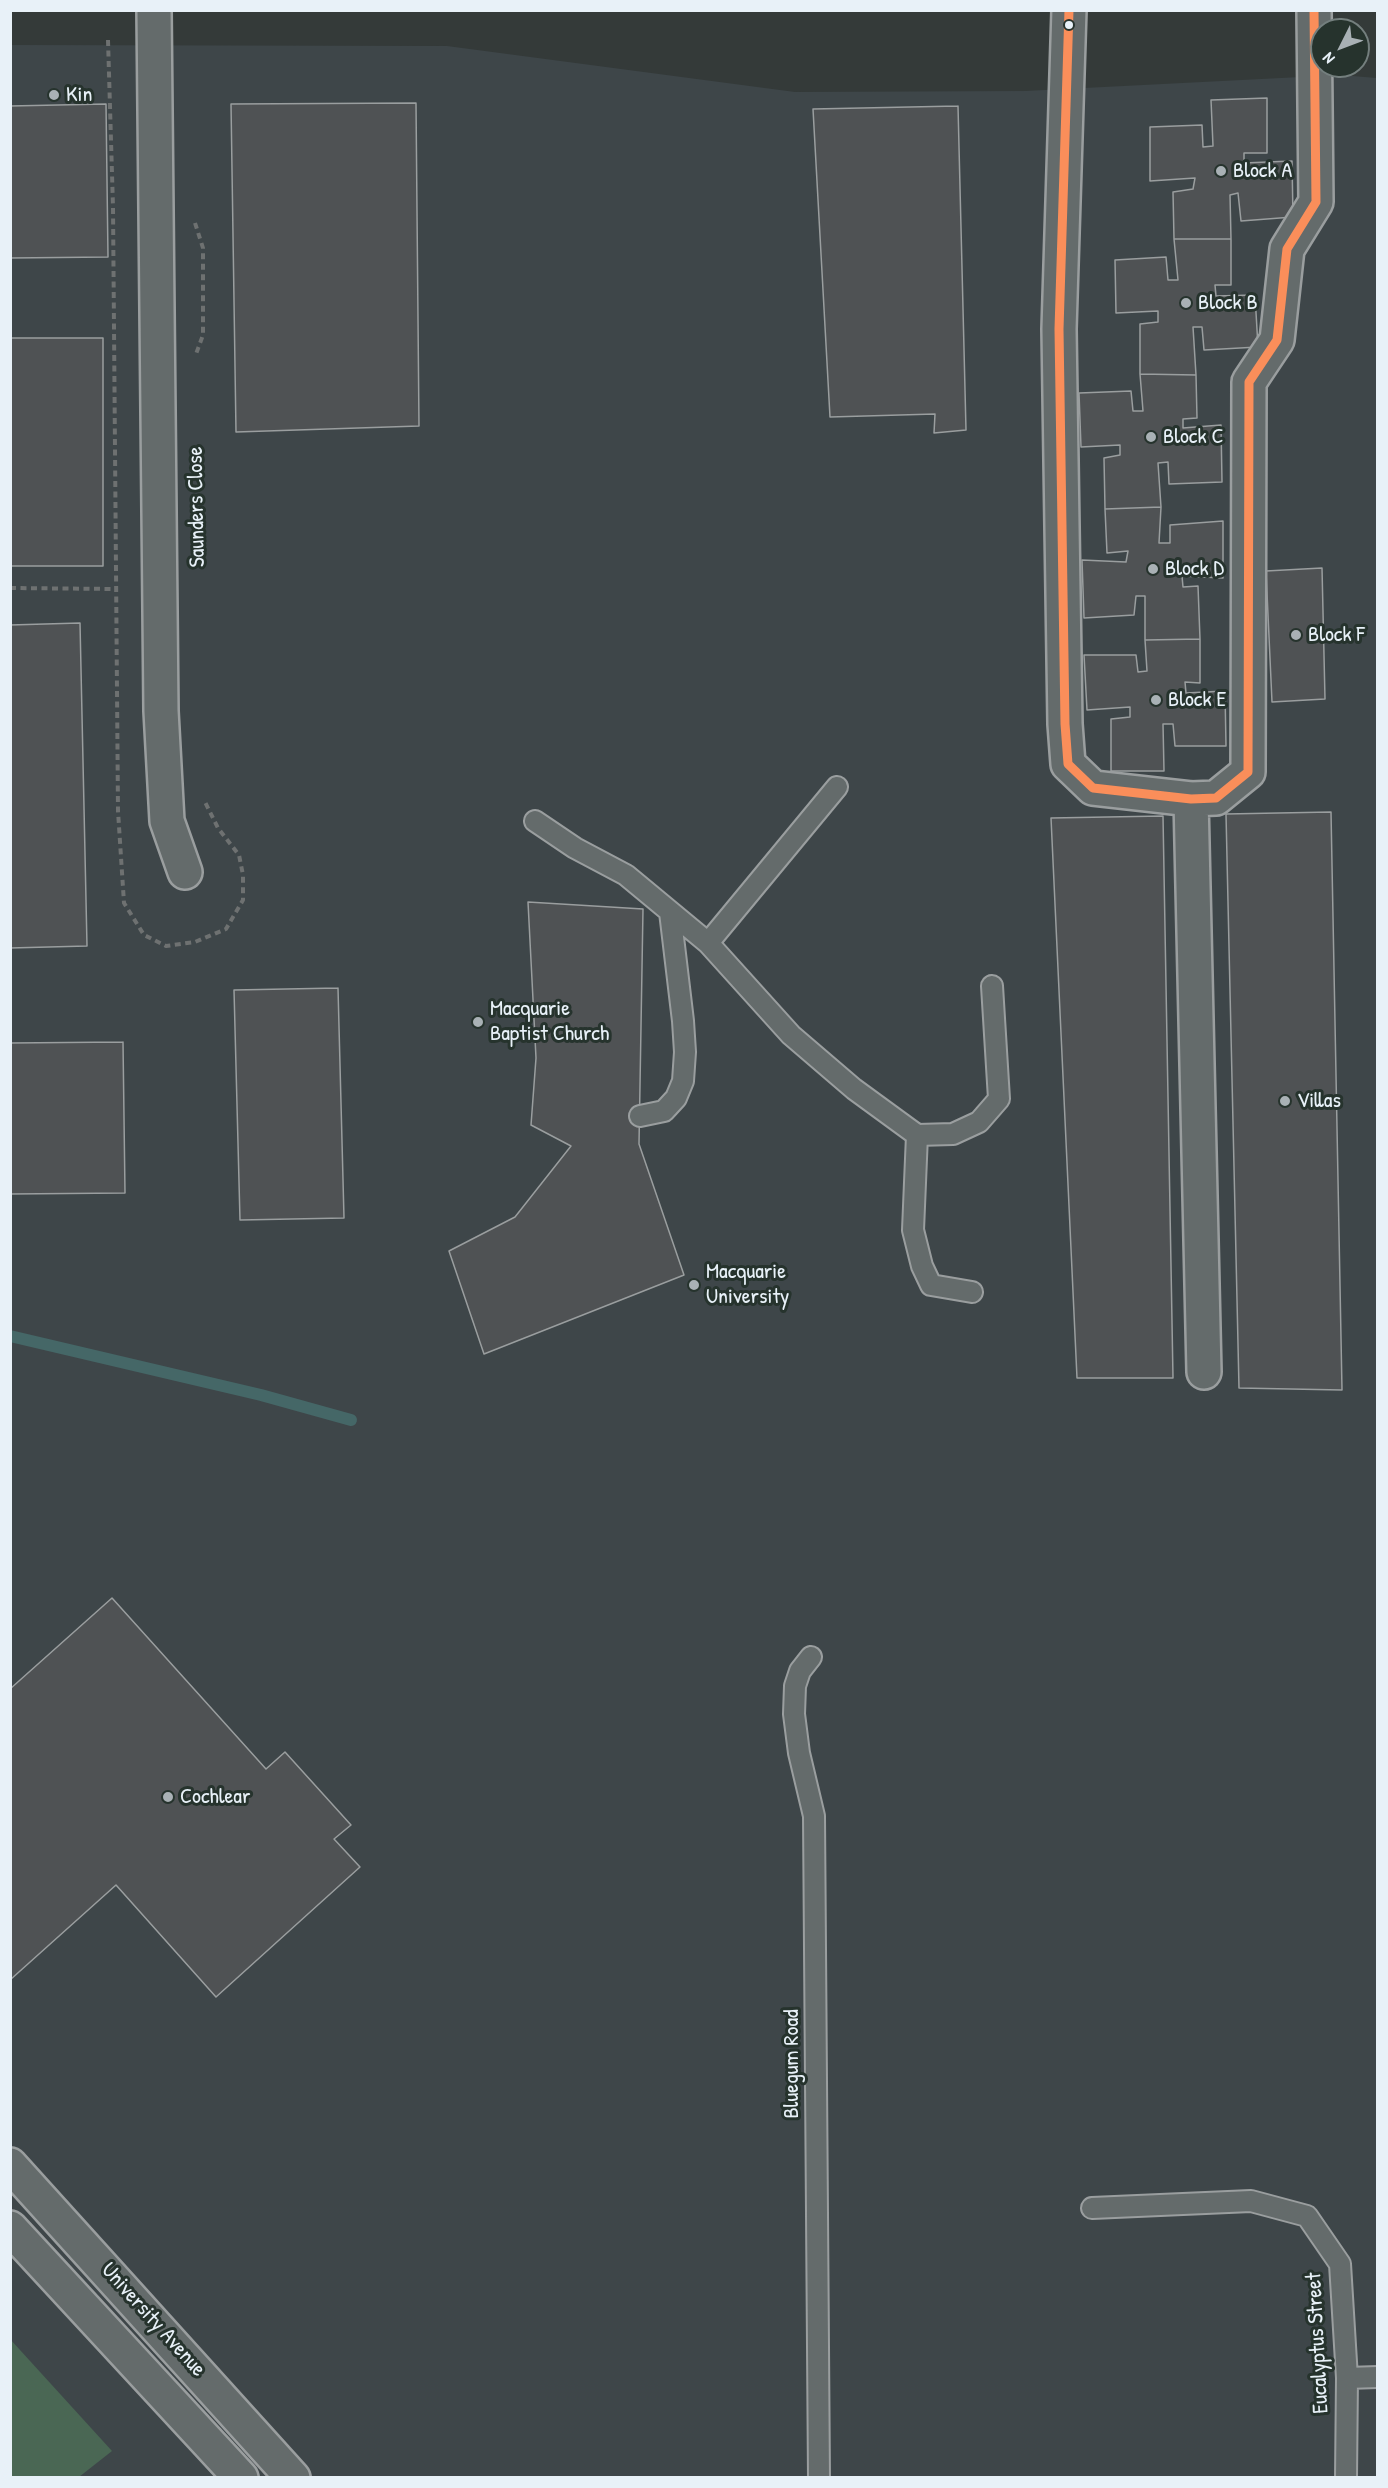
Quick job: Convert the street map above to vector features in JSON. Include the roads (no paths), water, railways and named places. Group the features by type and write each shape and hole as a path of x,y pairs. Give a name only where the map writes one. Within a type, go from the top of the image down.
{"street":[{"name":"Saunders Close","path":"154,10 161,711 167,821 184,872"},
{"path":"1069,10 1059,329 1065,712 1068,764 1093,788 1191,799 1216,798 1248,772 1249,382 1277,340 1287,249 1316,202 1314,10"},
{"path":"1191,799 1204,1372"},
{"name":"University Avenue","path":"10,2165 293,2478"},
{"name":"University Avenue","path":"10,2228 240,2478"}],"lane":[{"path":"708,943 837,787"},
{"path":"535,821 574,848 626,875 708,943 791,1035 854,1089 917,1135 953,1134 980,1122 999,1099 992,986"},
{"path":"640,1116 664,1111 676,1098 683,1081 686,1052 670,912"},
{"path":"917,1135 913,1230 922,1266 931,1285 972,1292"},
{"name":"Bluegum Road","path":"811,1657 801,1671 795,1686 794,1714 799,1753 814,1816 819,2478"},
{"name":"Eucalyptus Street","path":"1092,2208 1251,2201 1307,2216 1340,2264 1347,2378 1346,2478"},
{"path":"1347,2378 1377,2377"}],"waterway":[{"path":"10,1336 261,1395 351,1420"}],"place":[{"name":"Kin","path":"54,95"},
{"name":"Block A","path":"1221,171"},
{"name":"Block B","path":"1186,303"},
{"name":"Block C","path":"1151,437"},
{"name":"Block D","path":"1153,569"},
{"name":"Block F","path":"1296,635"},
{"name":"Block E","path":"1156,700"},
{"name":"Macquarie Baptist Church","path":"478,1022"},
{"name":"Villas","path":"1285,1101"},
{"name":"Macquarie University","path":"694,1285"},
{"name":"Cochlear","path":"168,1797"}]}
